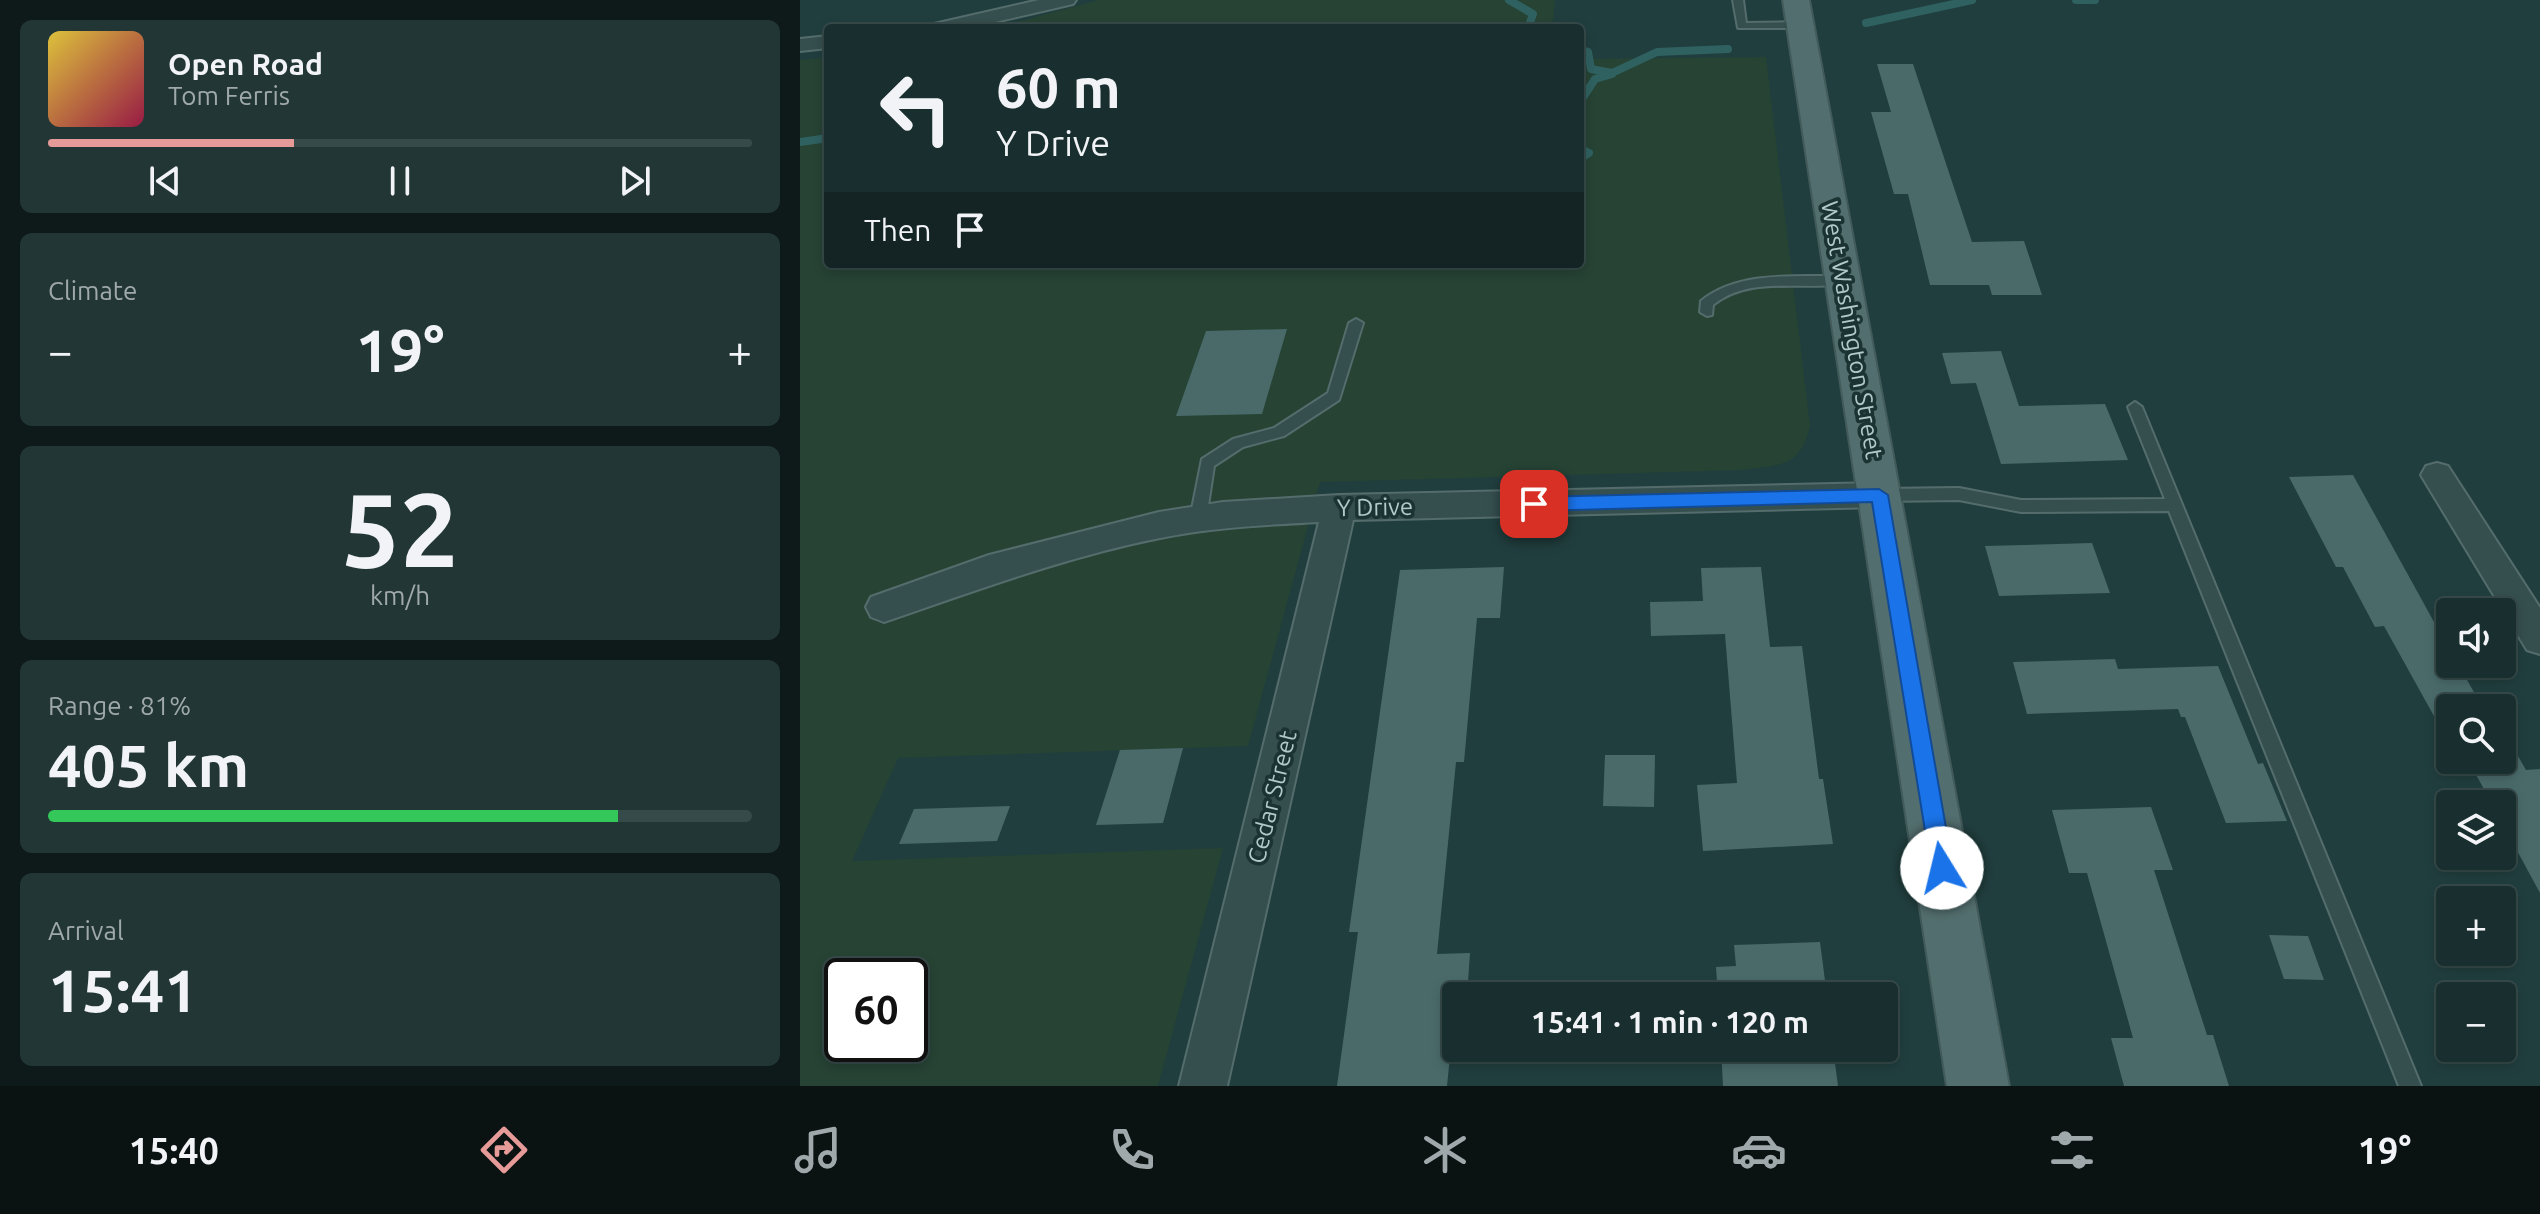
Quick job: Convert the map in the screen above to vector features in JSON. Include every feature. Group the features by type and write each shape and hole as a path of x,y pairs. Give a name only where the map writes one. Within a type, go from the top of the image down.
{"main road":[{"name":"West Washington Street","path":"1798,13 1978,1086"}],"street":[{"path":"959,24 1066,0"},
{"path":"800,45 824,42"},
{"path":"2437,475 2540,639"},
{"name":"Y Drive","path":"884,607 989,569 1129,532 1198,519 1339,508 1879,495"},
{"name":"Cedar Street","path":"1203,1086 1339,508"}],"lane":[{"path":"1738,0 1741,26 1798,13"},
{"path":"1707,312 1706,304 1713,295 1734,288 1843,280"},
{"path":"1198,519 1207,463 1238,443 1279,432 1334,396 1356,323"},
{"path":"2135,407 2410,1086"},
{"path":"1879,495 1959,494 2021,506 2176,505"}],"green space":[{"path":"1099,0 1555,0 1552,24 1009,24"},
{"path":"824,57 824,268 1584,268 1584,59 1766,57 1810,426 1806,440 1794,457 1778,465 1742,470 1320,482 1248,746 898,758 852,861 1223,848 1158,1086 800,1086 800,60"}],"building":[{"path":"1877,64 1913,64 1972,242 2024,241 2042,295 1992,295 1989,285 1930,285 1908,194 1894,194 1871,112 1891,112"},
{"path":"1287,329 1262,414 1176,416 1206,331"},
{"path":"2001,351 2019,406 2105,404 2128,460 2001,464 1976,383 1951,384 1942,353"},
{"path":"2353,475 2436,626 2436,678 2466,678 2475,694 2436,694 2436,720 2384,626 2375,627 2343,567 2336,567 2289,477"},
{"path":"2092,543 2110,593 1999,596 1985,546"},
{"path":"1504,567 1500,618 1477,618 1464,762 1456,762 1437,954 1470,953 1468,982 1442,982 1442,1062 1449,1062 1447,1086 1337,1086 1358,932 1349,932 1400,570"},
{"path":"1761,567 1770,647 1802,646 1819,779 1823,779 1833,844 1703,851 1697,785 1737,783 1725,634 1651,636 1650,602 1703,601 1701,568"},
{"path":"2115,659 2118,669 2218,666 2258,764 2263,763 2287,821 2226,823 2185,717 2181,717 2178,709 2027,714 2013,662"},
{"path":"1183,748 1163,823 1096,825 1120,750"},
{"path":"2516,752 2526,770 2540,769 2540,893 2516,849 2516,790 2484,790 2476,774 2516,774"},
{"path":"1605,755 1655,755 1654,807 1603,806"},
{"path":"1010,806 997,841 899,844 914,809"},
{"path":"2151,807 2173,870 2154,870 2207,1035 2213,1035 2229,1086 2124,1086 2111,1038 2133,1038 2087,873 2069,873 2052,810"},
{"path":"2269,935 2308,936 2324,980 2284,979"},
{"path":"1820,942 1825,982 1717,982 1716,967 1736,966 1734,945"},
{"path":"1722,1062 1835,1062 1838,1086 1723,1086"}],"waterway":[{"path":"1509,0 1533,14 1529,24"},
{"path":"1866,23 1972,0"},
{"path":"2076,0 2095,0"},
{"path":"1584,51 1588,52 1591,69 1612,73 1657,52 1728,49"},
{"path":"1584,96 1595,79 1612,74"},
{"path":"800,142 824,139"},
{"path":"1584,151 1589,153 1584,156"}],"route":[{"path":"1534,504 1879,495 1942,868"}]}
